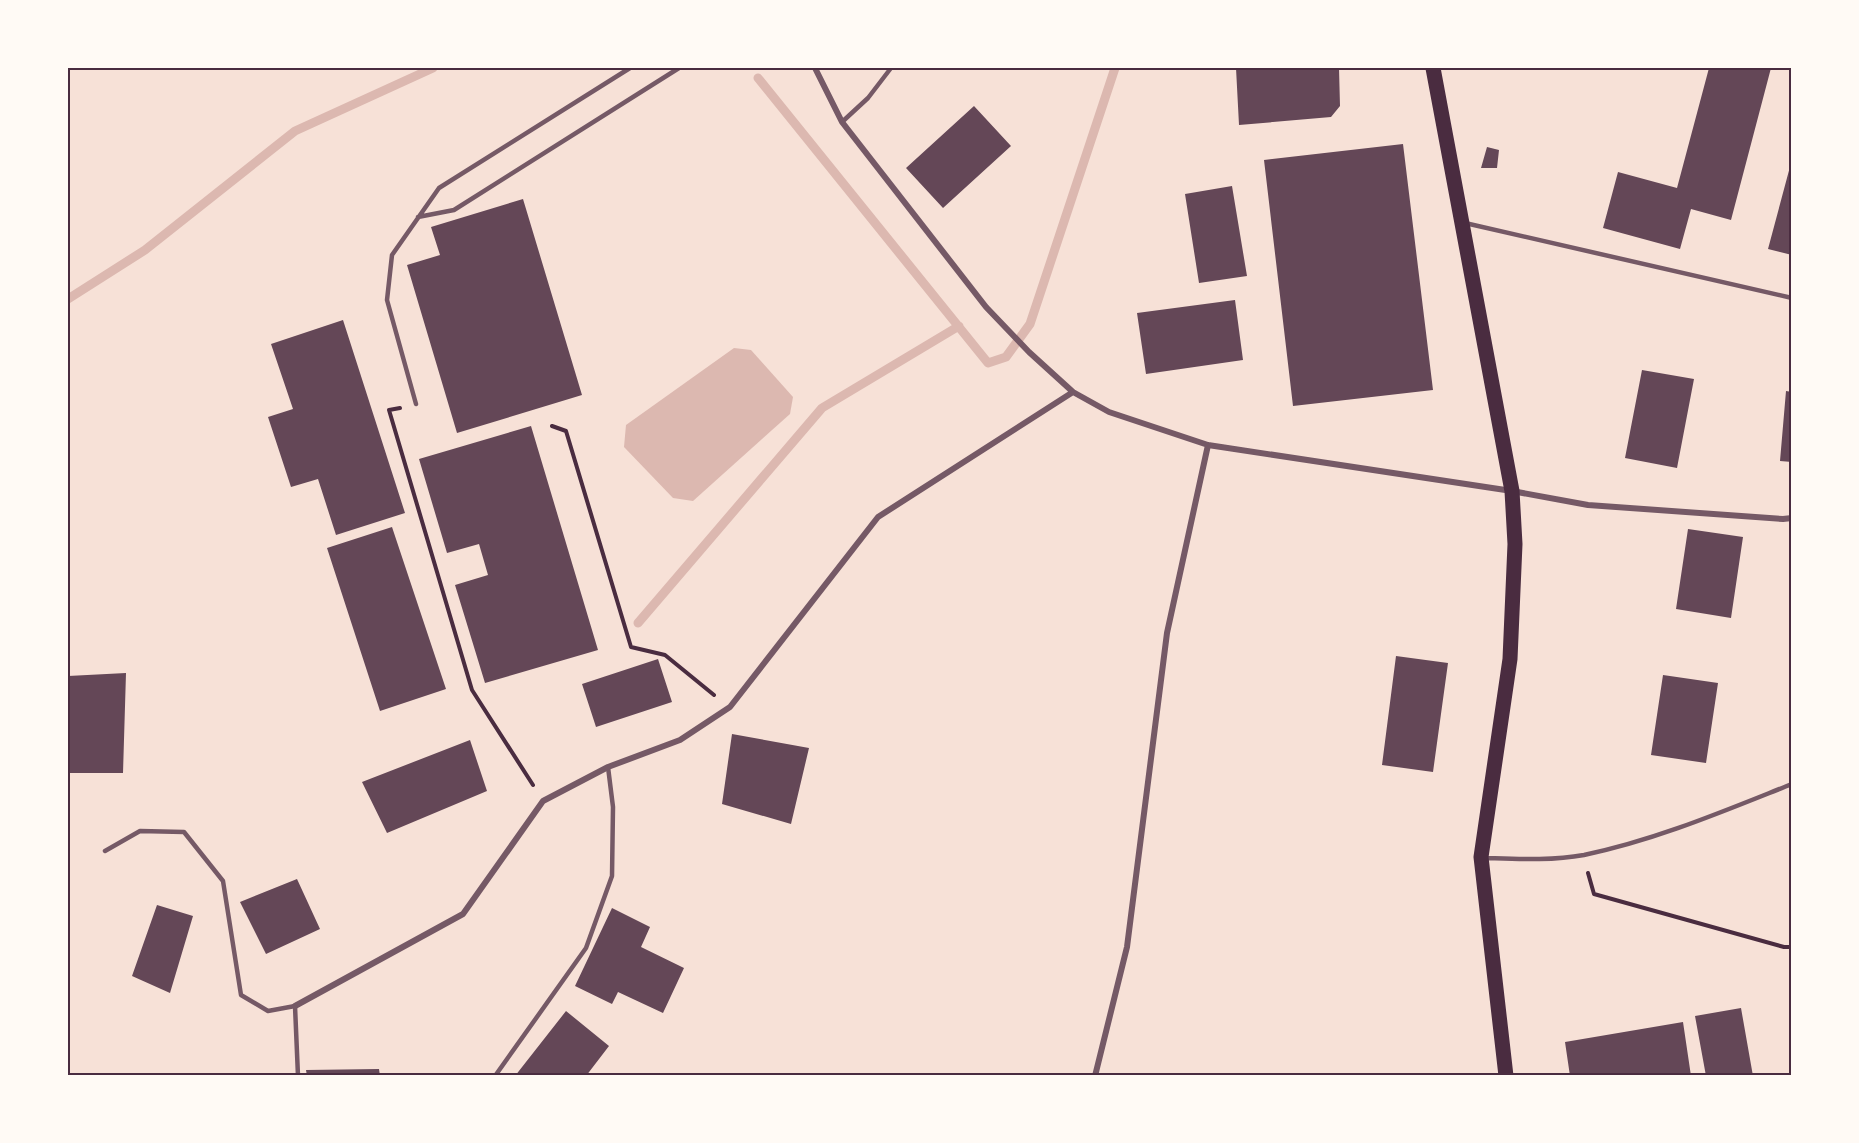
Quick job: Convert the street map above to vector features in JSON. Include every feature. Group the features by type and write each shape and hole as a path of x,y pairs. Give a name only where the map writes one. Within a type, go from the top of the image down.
{"main road":[{"path":"1433,68 1512,491 1515,544 1510,659 1482,857 1506,1076"}],"street":[{"path":"814,68 842,122 986,307 1029,352 1073,392 1109,412 1208,446 1512,491 1588,505 1791,518"},
{"path":"295,1006 463,914 543,801 608,767 680,740 729,707 878,517 1073,392"},
{"path":"1095,1076 1127,947 1167,633 1208,446"}],"lane":[{"path":"416,404 387,300 392,255 439,188 630,68"},
{"path":"418,217 454,210 679,68"},
{"path":"842,122 868,98 891,68"},
{"path":"1462,222 1791,298"},
{"path":"495,1076 586,948 612,876 614,807 608,767"},
{"path":"1482,857 1530,860 1583,855 1677,830 1791,784"},
{"path":"105,851 140,831 184,832 223,881 241,995 268,1011 295,1006 298,1076"}],"path":[{"path":"416,404 389,410 471,690 543,801"},
{"path":"552,426 566,431 631,647 665,655 729,707"},
{"path":"1583,855 1594,894 1784,947 1791,947"}],"shaded area":[{"path":"734,348 751,350 793,397 790,414 693,501 673,498 624,447 626,425"}],"building":[{"path":"1236,68 1339,68 1340,106 1331,117 1239,125"},
{"path":"1709,68 1771,68 1731,220 1691,209 1680,249 1603,228 1618,172 1677,188"},
{"path":"974,106 1011,146 943,208 906,168"},
{"path":"1403,144 1433,390 1293,406 1264,160"},
{"path":"1487,147 1499,150 1497,168 1481,168"},
{"path":"1792,163 1792,255 1768,249"},
{"path":"1232,186 1247,276 1199,283 1185,194"},
{"path":"523,199 582,395 457,433 407,265 440,255 431,227"},
{"path":"1235,300 1243,360 1146,374 1137,313"},
{"path":"343,320 405,513 336,535 318,479 291,487 268,417 293,409 271,344"},
{"path":"1642,370 1694,379 1677,468 1625,458"},
{"path":"1786,391 1792,392 1792,462 1780,461"},
{"path":"531,426 598,650 485,683 455,585 488,575 479,544 447,553 419,459"},
{"path":"392,527 446,689 380,711 327,548"},
{"path":"1688,529 1743,537 1731,618 1676,609"},
{"path":"1396,656 1448,663 1433,772 1382,765"},
{"path":"658,659 672,702 596,727 582,684"},
{"path":"126,673 123,773 68,773 68,676"},
{"path":"1663,675 1718,683 1706,763 1651,755"},
{"path":"732,734 809,748 791,824 722,804"},
{"path":"470,740 487,791 387,833 362,782"},
{"path":"297,879 320,929 266,954 240,902"},
{"path":"157,905 193,916 170,993 132,976"},
{"path":"612,908 650,927 641,947 684,968 663,1013 618,992 612,1004 575,986"},
{"path":"1741,1008 1753,1076 1706,1076 1695,1016"},
{"path":"566,1011 609,1046 586,1076 515,1076"},
{"path":"1683,1022 1691,1076 1570,1076 1565,1042"},
{"path":"379,1069 380,1076 307,1076 306,1070"}],"waterway":[{"path":"68,299 145,250 295,131 433,68"},
{"path":"758,78 988,363 1006,357 1030,324 1115,68"},
{"path":"638,623 822,408 959,326"}]}
